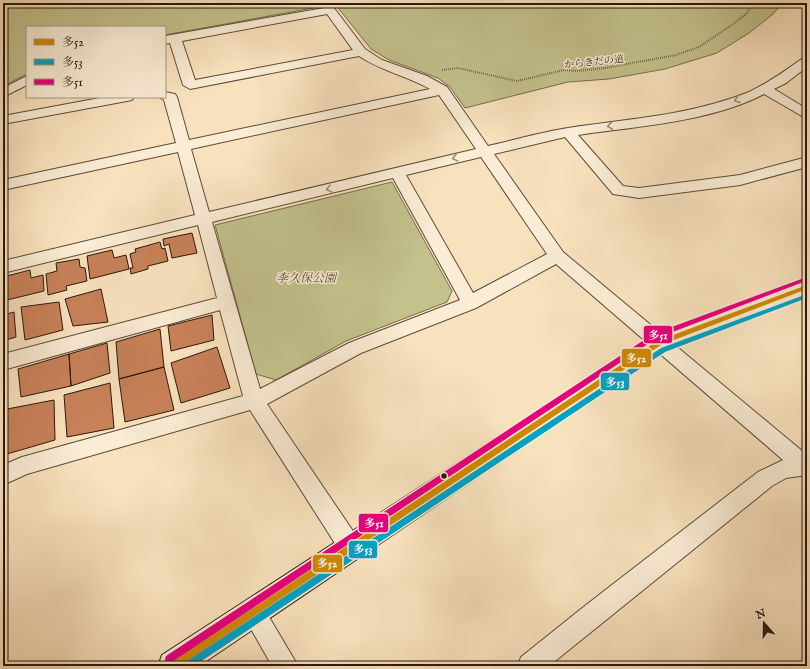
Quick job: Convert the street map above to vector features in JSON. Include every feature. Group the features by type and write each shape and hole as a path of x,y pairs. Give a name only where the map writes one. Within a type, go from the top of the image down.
{"street":[{"path":"360,52 190,85 170,39 330,10 360,52 378,63 422,79 442,90 557,256 806,466"},
{"path":"3,267 568,132 670,118 705,110 735,101 765,89 794,72 807,61"},
{"path":"3,93 26,81"},
{"path":"765,89 807,115"},
{"path":"3,185 442,90"},
{"path":"166,96 170,97 185,145 254,401 351,548"},
{"path":"3,120 122,98"},
{"path":"568,132 618,190 639,193 740,180 807,162"},
{"path":"397,172 470,303"},
{"path":"3,476 22,466 254,401 355,348 470,303 557,256"},
{"path":"173,666 659,343 807,287"},
{"path":"3,362 227,302"},
{"path":"530,666 594,613 765,479 783,469 806,466"},
{"path":"254,613 286,666"}],"path":[{"name":"からきだの道","path":"422,79 447,68 458,68 517,81 564,70 576,71 605,68 676,55 699,47 747,13 753,3"}],"green space":[{"path":"3,3 783,3 772,15 749,33 717,53 665,69 609,79 568,82 465,108 450,87 438,78 389,60 371,49 335,4 166,35 166,26 26,26 26,74 3,86"},
{"name":"李久保公園","path":"392,182 452,291 447,302 346,341 276,380 256,374 215,225"}],"building":[{"path":"192,233 197,253 172,258 169,244 164,246 163,239"},
{"path":"160,242 162,249 165,248 168,261 148,266 148,269 131,274 130,268 133,268 130,254 136,252 135,249"},
{"path":"112,250 114,258 126,255 129,269 90,279 87,256"},
{"path":"79,259 80,267 85,268 87,281 66,286 67,290 48,295 46,274 57,271 56,263"},
{"path":"30,270 31,278 43,275 44,291 3,301 3,277"},
{"path":"101,289 108,322 73,326 65,299"},
{"path":"59,302 63,330 25,340 21,307"},
{"path":"14,312 16,337 3,341 3,315"},
{"path":"212,315 214,340 171,351 168,326"},
{"path":"160,329 164,367 119,379 116,342"},
{"path":"107,343 110,373 71,386 69,354"},
{"path":"217,347 230,388 181,403 171,363"},
{"path":"69,354 71,386 21,397 18,369"},
{"path":"164,367 174,410 125,422 119,379"},
{"path":"110,383 114,428 67,437 64,395"},
{"path":"54,400 55,440 7,454 7,409"}],"transit line":[{"name":"多51","path":"169,659 655,336 804,280"},
{"name":"多52","path":"173,666 659,343 807,287"},
{"name":"多53","path":"187,666 663,350 807,296"}]}
